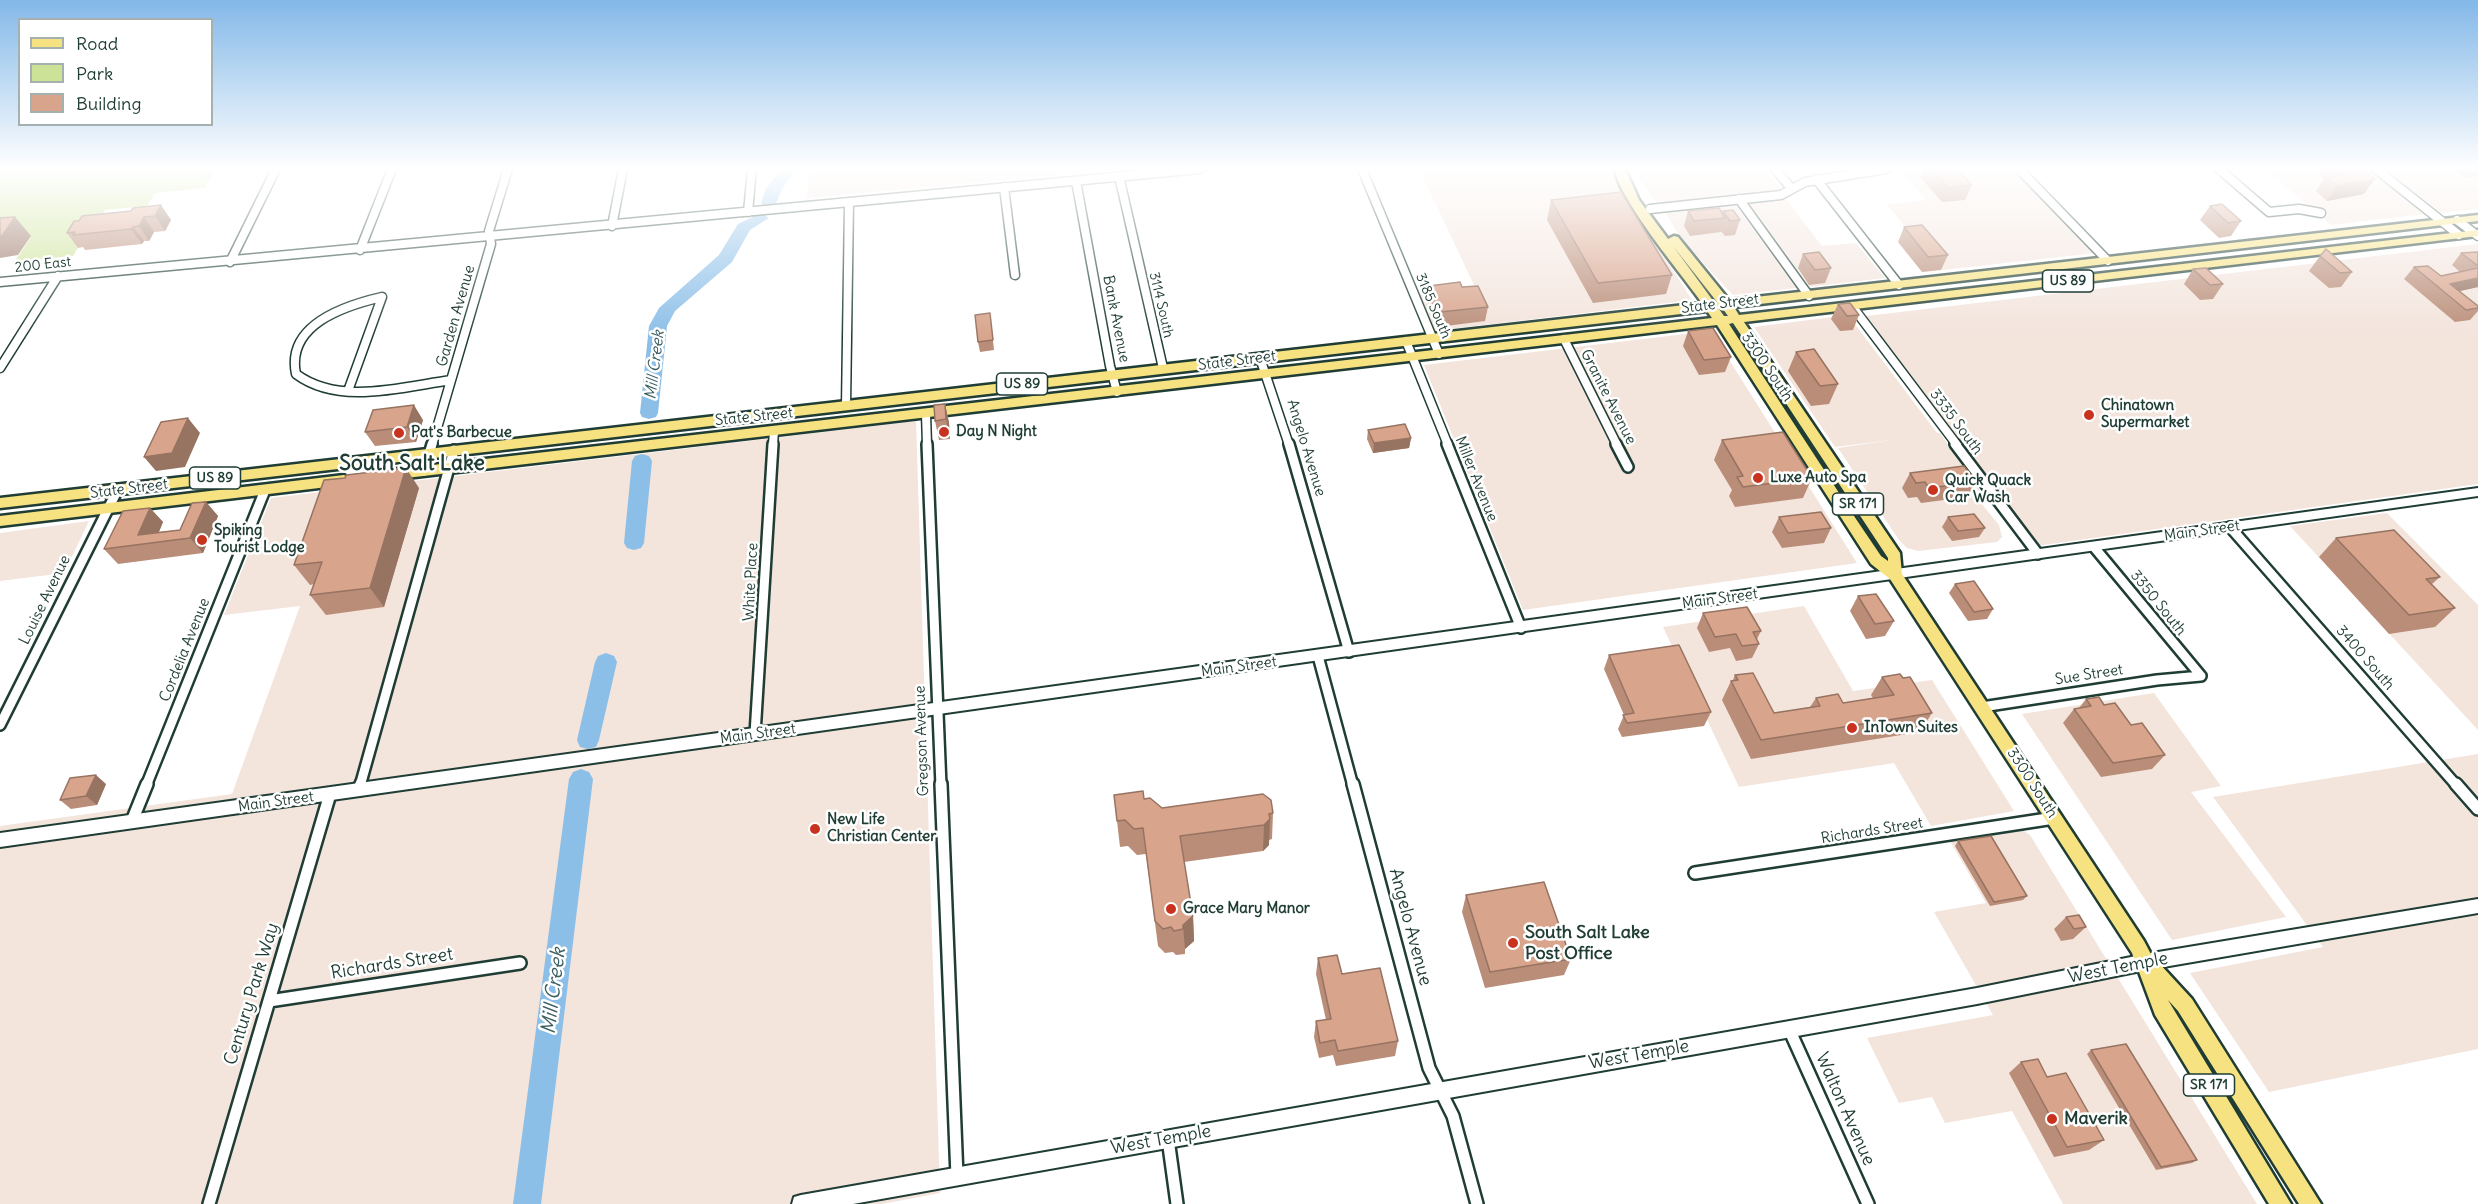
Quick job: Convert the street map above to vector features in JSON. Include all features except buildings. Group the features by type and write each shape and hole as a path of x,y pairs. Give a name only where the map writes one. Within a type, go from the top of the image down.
{"main road":[{"name":"3300 South","path":"1652,225 1711,307 1870,552 1876,560 1896,575 2146,962 2185,1005 2311,1204"},
{"name":"3300 South","path":"1663,225 1736,319 1894,557 1896,575"},
{"name":"State Street","path":"0,502 2416,225"},
{"name":"State Street","path":"0,520 2476,234"},
{"path":"926,414 928,407 934,404 989,398 1001,387"},
{"name":"3300 South","path":"2146,962 2162,1009 2281,1204"}],"street":[{"path":"230,262 248,225"},
{"path":"360,250 370,225"},
{"name":"Garden Avenue","path":"424,471 491,244 489,231 491,225"},
{"name":"200 East","path":"0,282 620,225"},
{"path":"846,406 849,225"},
{"path":"1009,225 1015,275"},
{"name":"Bank Avenue","path":"1084,225 1117,392"},
{"name":"3114 South","path":"1130,225 1163,368"},
{"name":"3185 South","path":"1385,225 1439,354"},
{"path":"1758,225 1809,296"},
{"path":"1852,225 1899,285"},
{"path":"2073,225 2108,261"},
{"path":"2447,225 2459,235"},
{"path":"0,368 58,276"},
{"path":"348,391 382,297 353,304 325,318 303,336 295,349 292,362 300,378 321,389 348,391 451,380"},
{"name":"3335 South","path":"1852,306 2038,554"},
{"name":"Granite Avenue","path":"1564,339 1628,467"},
{"name":"Miller Avenue","path":"1406,341 1521,628"},
{"name":"Angelo Avenue","path":"1260,358 1284,427 1349,652"},
{"name":"Gregson Avenue","path":"926,414 957,1176"},
{"name":"White Place","path":"755,734 774,431"},
{"path":"358,790 454,450"},
{"name":"Louise Avenue","path":"0,725 118,489"},
{"name":"Cordelia Avenue","path":"132,821 265,490"},
{"name":"Main Street","path":"0,840 2478,492"},
{"name":"3400 South","path":"2230,527 2478,809"},
{"name":"3350 South","path":"2094,547 2201,676"},
{"name":"Angelo Avenue","path":"1318,656 1429,1068 1453,1116 1477,1204"},
{"name":"Sue Street","path":"1982,707 2157,680 2201,676"},
{"name":"Century Park Way","path":"209,1204 330,794"},
{"name":"Richards Street","path":"1695,873 2054,818"},
{"name":"West Temple","path":"801,1204 840,1201 957,1176 1977,996 2146,962 2478,906"},
{"name":"Richards Street","path":"269,1001 520,963"},
{"name":"Walton Avenue","path":"1789,1029 1868,1204"},
{"path":"1168,1139 1177,1204"}],"shaded area":[{"path":"1446,225 1645,225 1692,300 1435,331 1419,294 1475,287"},
{"path":"1673,225 1750,225 1796,288 1733,295 1681,239"},
{"path":"1765,225 1806,225 1822,246 1856,243 1885,278 1810,287"},
{"path":"1904,225 2069,225 2096,253 1942,270"},
{"path":"2478,244 2478,484 2036,546 1866,316"},
{"path":"1848,315 1937,433 1940,433 1987,501 1981,503 1999,525 2002,537 1997,542 1918,551 1907,548 1899,540 1838,448 1891,440 1835,447 1754,327"},
{"path":"1711,331 1857,563 1523,610 1424,365"},
{"path":"916,421 940,1193 882,1204 0,1204 0,826 232,794 300,606 224,615 271,498"},
{"path":"2387,513 2478,605 2478,730 2290,526"},
{"path":"89,521 64,573 0,581 0,533"},
{"path":"1804,606 1853,691 1932,680 2014,811 1931,826 1894,763 1739,787 1663,627"},
{"path":"2154,693 2221,786 2191,792 2286,917 2172,940 2022,714"},
{"path":"2478,754 2478,1049 2269,1092 2190,973 2323,947 2213,797"},
{"path":"2021,829 2030,835 2257,1204 2063,1204 2012,1111 1945,1123 1932,1097 1899,1103 1867,1038 1993,1015 1934,912 1986,903 1950,841"}],"green space":[{"path":"0,225 96,225 90,235 85,236 73,256 15,261 31,237 0,239"}],"waterway":[{"name":"Mill Creek","path":"649,413 658,326 668,308 726,258 744,227 747,225"},
{"name":"Mill Creek","path":"634,543 642,461"},
{"name":"Mill Creek","path":"588,740 606,662"},
{"name":"Mill Creek","path":"527,1204 581,779"}],"place":[{"name":"Chinatown Supermarket","path":"2089,415"},
{"name":"Day N Night","path":"944,432"},
{"name":"Pat's Barbecue","path":"399,433"},
{"name":"Luxe Auto Spa","path":"1758,478"},
{"name":"Quick Quack Car Wash","path":"1933,490"},
{"name":"Spiking Tourist Lodge","path":"202,540"},
{"name":"InTown Suites","path":"1852,728"},
{"name":"New Life Christian Center","path":"815,829"},
{"name":"Grace Mary Manor","path":"1171,909"},
{"name":"South Salt Lake Post Office","path":"1513,943"},
{"name":"Maverik","path":"2052,1119"}],"district":[{"name":"South Salt Lake","path":"412,464"}]}
